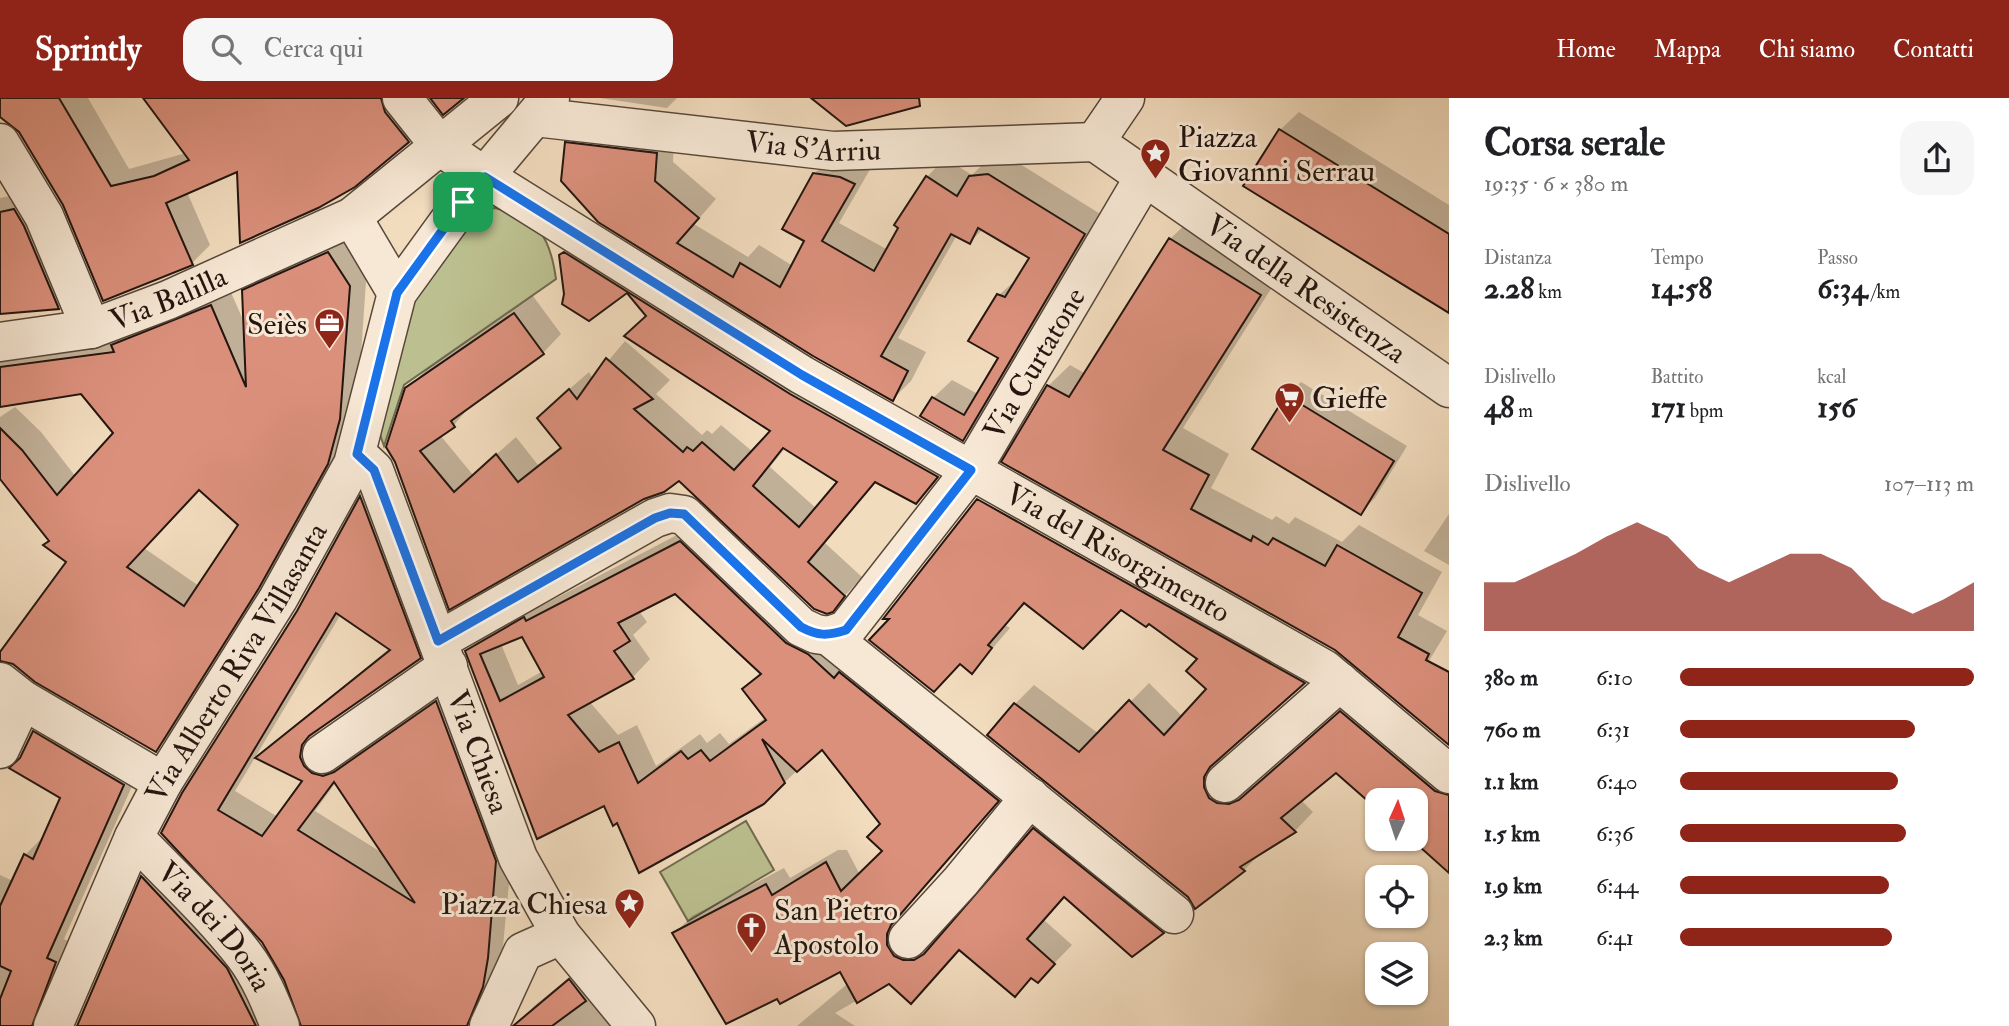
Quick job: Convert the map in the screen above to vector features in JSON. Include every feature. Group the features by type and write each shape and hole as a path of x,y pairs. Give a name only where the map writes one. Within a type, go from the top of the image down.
{"street":[{"name":"Via del Risorgimento","path":"401,98 440,146 485,177 802,375 1324,669 1449,774"},
{"name":"Via Balilla","path":"0,342 91,329 168,300 341,223 499,98"},
{"name":"Via S'Arriu","path":"542,108 833,150 1107,113"},
{"path":"341,223 397,293 463,202 542,108"},
{"name":"Via della Resistenza","path":"1107,113 1145,176 1449,388"},
{"path":"0,144 44,216 91,329"},
{"name":"Via Curtatone","path":"829,636 846,630 971,470 1145,176"},
{"name":"Via Alberto Riva Villasanta","path":"53,1026 134,837 163,782 278,599 357,454 397,293"},
{"name":"Via Chiesa","path":"357,454 374,470 518,858 561,935 636,1026"},
{"path":"321,754 443,653 655,518 670,513 684,514 801,627 829,636 1174,914"},
{"path":"1225,783 1340,682"},
{"path":"0,749 11,691 163,782"},
{"path":"908,939 961,881 1030,797"},
{"name":"Via dei Doria","path":"134,837 194,897 245,956 264,987 280,1026"},
{"path":"489,1026 523,952 561,935"}],"green space":[{"path":"495,208 522,218 540,232 550,251 556,279 404,385 384,446 378,429 409,304 476,210"},
{"path":"746,821 774,870 688,921 660,872"}],"building":[{"path":"0,98 59,98 111,186 154,176 189,160 143,98 381,98 385,112 409,142 355,187 318,208 240,243 237,172 166,203 193,265 103,301 63,205 19,132 0,117"},
{"path":"430,98 464,98 443,115"},
{"path":"811,98 919,98 920,106 846,126"},
{"path":"1279,129 1449,234 1449,313 1243,186"},
{"path":"565,142 657,153 655,181 699,218 677,243 733,277 740,263 780,287 804,241 782,229 813,173 840,177 855,184 822,241 874,271 898,228 894,225 926,176 957,196 969,176 988,174 1085,234 963,441 920,416 932,397 964,415 998,358 968,341 997,294 1005,297 1029,258 978,228 970,244 951,234 881,356 908,371 893,401 813,356 598,222 561,181"},
{"path":"14,209 24,226 59,309 0,314 0,212"},
{"path":"1169,238 1261,295 1163,450 1209,475 1191,509 1251,541 1253,536 1268,545 1273,538 1325,566 1337,545 1422,593 1398,637 1429,654 1426,660 1449,672 1449,745 1335,650 1001,462 1047,385 1069,397"},
{"path":"328,252 350,286 340,419 328,464 259,588 156,752 35,682 13,664 0,661 0,652 66,562 43,545 49,541 0,479 0,428 22,450 57,495 113,433 81,394 0,407 0,367 114,352 111,345 211,305 246,387 242,290","holes":["199,490 238,525 184,606 127,567"]},
{"path":"564,252 790,394 938,477 916,504 875,482 808,562 845,596 833,612 827,614 814,609 679,481 664,492 644,499 449,610 395,462 386,447 405,388 514,313 544,354 451,421 455,427 420,451 454,492 496,454 518,482 561,448 537,418 569,389 577,399 606,358 653,399 634,409 683,452 687,447 693,451 702,442 734,470 770,431 624,336 646,316 627,293 589,321 562,304 564,294 559,255","holes":["783,448 837,482 799,527 753,486"]},
{"path":"1286,395 1394,461 1361,515 1252,449"},
{"path":"360,496 421,658 309,736 302,745 300,757 304,766 312,773 323,776 334,772 436,701 496,861 483,987 467,1026 301,1026 284,980 262,942 161,833 182,793 297,611","holes":["336,613 390,650 255,758 302,781 262,836 218,810","334,782 415,903 298,830"]},
{"path":"977,499 1305,683 1210,767 1204,777 1204,787 1209,798 1217,803 1229,804 1239,800 1340,711 1435,791 1449,795 1449,873 1424,851 1428,851 1428,788 1365,788 1365,798 1336,773 1281,818 1296,832 1240,867 1245,871 1195,909 1188,897 987,735 1014,703 1079,752 1129,700 1164,735 1206,689 1186,671 1197,659 1149,624 1146,627 1121,610 1083,649 1024,603 988,645 992,648 972,674 960,664 934,692 869,640 889,619 883,619"},
{"path":"680,541 786,643 808,654 834,678 839,672 999,801 891,925 887,934 887,945 894,956 903,960 914,960 924,954 1033,828 1164,933 1132,957 1064,897 1027,939 1055,964 1038,983 1031,978 1015,997 959,950 911,1004 889,984 857,1003 840,972 780,1004 777,999 726,1024 672,933 766,884 772,895 826,862 841,891 882,851 867,837 880,824 822,750 797,772 762,739 785,783 764,804 639,873 617,823 613,826 604,806 537,839 465,651 524,617 526,621","holes":["675,594 761,674 742,689 766,720 710,761 701,750 688,759 681,751 638,783 619,742 599,752 568,715 634,679 614,651 630,641 618,623","522,637 544,677 500,701 480,654"]},
{"path":"33,731 124,785 47,958 56,962 32,1026 0,1026 0,999 11,971 0,966 0,906 24,854 33,859 60,798 9,768 20,758"},
{"path":"141,876 227,968 256,1026 77,1026"},
{"path":"569,979 586,1001 552,1026 513,1026"}],"place":[{"name":"Piazza Giovanni Serrau","path":"1155,181"},
{"name":"Seiès","path":"330,351"},
{"name":"Gieffe","path":"1289,425"},
{"name":"Piazza Chiesa","path":"630,931"},
{"name":"San Pietro Apostolo","path":"751,954"}],"route":[{"path":"485,177 802,375 971,470 846,630 829,636 801,627 684,514 670,513 655,518 438,641 374,470 357,454 397,293 463,202 485,177"}]}
